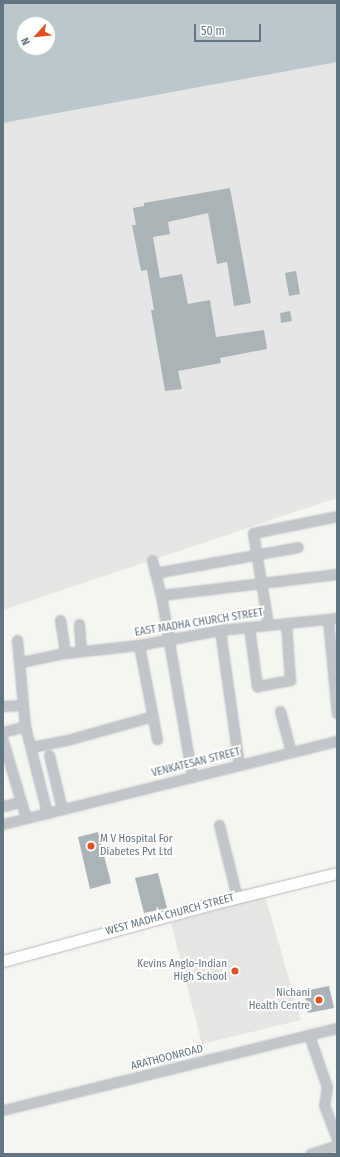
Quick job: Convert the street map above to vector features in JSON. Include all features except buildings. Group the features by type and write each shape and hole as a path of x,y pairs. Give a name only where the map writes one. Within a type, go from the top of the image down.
{"main road":[{"name":"WEST MADHA CHURCH STREET","path":"3,961 237,897 337,873"}],"street":[{"path":"268,624 253,533 337,516"},
{"path":"155,573 256,553 298,547"},
{"path":"152,560 161,595 192,777"},
{"path":"161,595 337,574"},
{"path":"332,619 337,714"},
{"name":"EAST MADHA CHURCH STREET","path":"21,662 65,653 139,645 220,630 268,624 332,619"},
{"path":"60,620 65,653"},
{"path":"249,627 257,686 290,680 286,623"},
{"path":"79,624 82,651"},
{"path":"220,630 239,765"},
{"path":"17,640 18,658 21,662 22,705 25,726 47,813"},
{"path":"139,645 156,739"},
{"path":"3,706 22,705"},
{"path":"280,712 292,752"},
{"path":"31,747 67,740 153,716"},
{"path":"3,732 25,726"},
{"path":"3,741 7,771 21,802 26,818"},
{"name":"VENKATESAN STREET","path":"3,824 337,741"},
{"path":"49,756 62,809"},
{"path":"3,806 21,802"},
{"path":"219,825 237,897"},
{"name":"ARATHOONROAD","path":"3,1110 337,1028"},
{"path":"309,1036 326,1087 324,1105 337,1139"},
{"path":"310,1154 337,1145"}],"shaded area":[{"path":"3,3 337,3 337,62 3,123"},
{"path":"337,62 337,498 3,610 3,123"},
{"name":"Kevins Anglo-Indian High School","path":"265,896 301,1020 202,1044 171,923"}],"place":[{"name":"M V Hospital For Diabetes Pvt Ltd","path":"91,846"},
{"name":"Kevins Anglo-Indian High School","path":"235,971"},
{"name":"Nichani Health Centre","path":"319,1000"}]}
